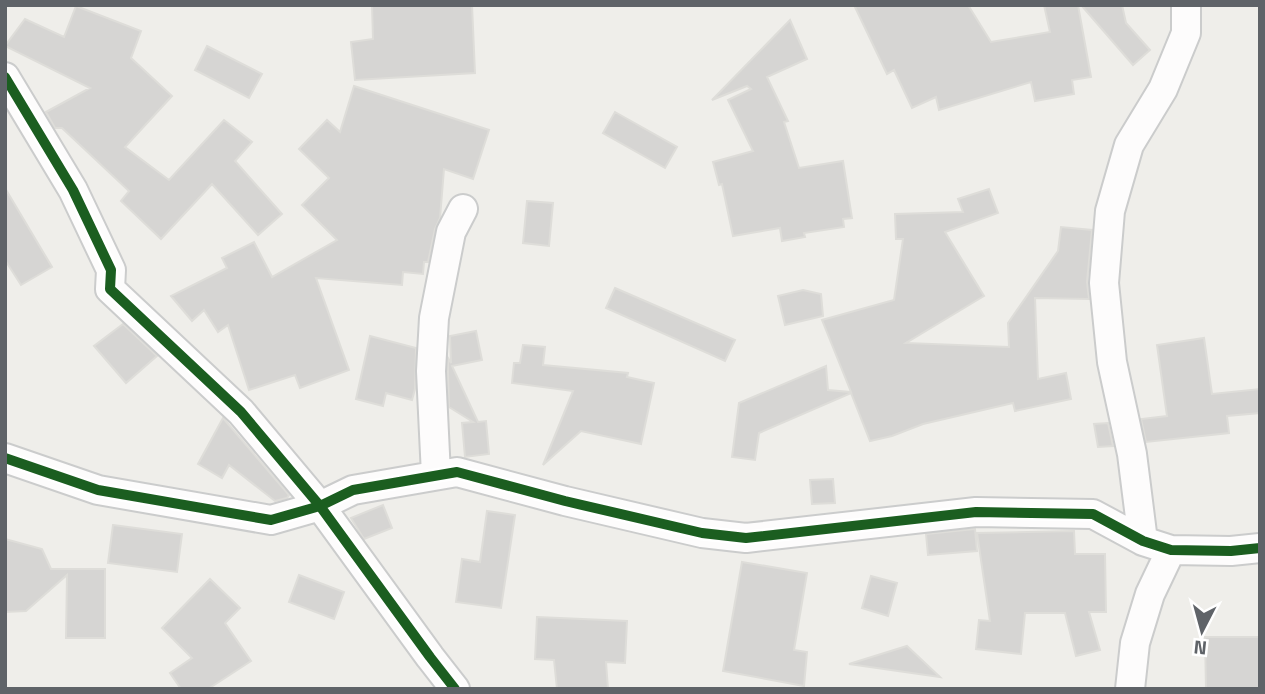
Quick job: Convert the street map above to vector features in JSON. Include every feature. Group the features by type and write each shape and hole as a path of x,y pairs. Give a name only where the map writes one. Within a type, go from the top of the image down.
{"street":[{"path":"1143,541 1132,454 1112,362 1104,283 1110,211 1129,145 1168,78 1186,33 1186,5"},
{"path":"5,78 73,190 111,270 110,289 240,412 320,506 456,689"},
{"path":"436,475 432,371 434,318 451,232 463,209"},
{"path":"5,458 98,490 271,520 320,506 353,490 457,472 689,530 746,538 976,512 1093,514 1143,541 1171,550 1231,551 1260,548"},
{"path":"1130,689 1135,643 1150,594 1171,550"}],"building":[{"path":"372,5 472,5 475,73 355,80 351,42 373,39"},
{"path":"854,5 968,5 991,42 1050,32 1044,5 1078,5 1091,77 1072,80 1074,94 1035,101 1031,82 939,110 936,97 912,108 894,70 887,74"},
{"path":"1081,5 1122,5 1126,23 1150,50 1133,65"},
{"path":"76,6 141,31 131,58 172,96 125,147 169,180 224,120 252,142 235,161 282,214 258,235 212,184 161,239 121,201 129,191 62,128 55,128 46,112 90,88 5,46 25,19 64,37"},
{"path":"790,20 807,59 767,77 788,121 784,122 799,168 843,161 852,218 843,219 844,227 804,233 805,237 782,241 780,228 733,236 722,184 719,185 713,162 753,151 728,100 751,89 747,86 712,100"},
{"path":"207,46 262,74 249,98 195,70"},
{"path":"354,86 489,130 473,179 444,169 440,218 428,262 424,262 423,274 403,272 402,285 316,278 349,370 300,388 295,375 249,390 228,325 218,332 204,310 192,321 171,296 227,268 222,258 254,242 272,277 337,240 302,205 329,178 299,149 327,120 340,132"},
{"path":"615,112 677,147 665,168 603,133"},
{"path":"5,188 52,267 21,285 5,260"},
{"path":"989,189 998,213 945,232 984,296 906,343 1009,347 1008,323 1058,251 1061,227 1092,230 1087,282 1089,299 1035,298 1038,379 1066,373 1071,399 1015,411 1013,403 923,424 870,441 851,393 759,433 755,460 732,457 739,403 826,366 828,390 851,392 822,320 894,300 903,239 896,239 895,214 963,212 958,199"},
{"path":"527,201 553,203 549,246 523,243"},
{"path":"615,288 735,340 725,361 606,308"},
{"path":"803,290 821,294 823,316 785,325 778,296"},
{"path":"123,324 157,356 126,383 94,346"},
{"path":"476,331 482,360 452,366 478,422 486,421 489,454 465,457 462,423 473,422 449,407 448,358 451,363 450,336"},
{"path":"370,336 416,348 415,389 412,400 386,393 383,406 356,399"},
{"path":"1204,338 1212,394 1260,389 1260,413 1227,416 1229,433 1146,442 1141,419 1167,416 1157,345"},
{"path":"523,345 545,347 543,365 628,373 627,377 654,383 641,444 581,431 543,465 573,391 512,383 514,363 520,363"},
{"path":"223,418 289,495 287,498 275,501 229,465 222,478 198,464"},
{"path":"1108,423 1113,446 1098,447 1094,424"},
{"path":"833,479 835,503 812,504 810,480"},
{"path":"383,505 392,528 364,539 351,518"},
{"path":"487,511 515,515 501,608 456,602 462,559 480,562"},
{"path":"113,525 182,534 177,572 108,563"},
{"path":"975,529 977,551 928,555 926,534"},
{"path":"1074,531 1075,554 1105,554 1106,612 1089,612 1100,650 1076,656 1065,613 1025,613 1021,654 976,649 979,620 990,621 977,533"},
{"path":"5,539 42,549 51,569 105,569 105,638 66,638 67,575 26,611 5,612"},
{"path":"742,562 807,573 794,650 807,652 804,686 723,671"},
{"path":"299,575 344,592 334,619 289,602"},
{"path":"871,576 897,583 888,616 862,608"},
{"path":"210,579 240,608 225,623 251,661 208,689 181,689 170,673 192,658 162,628"},
{"path":"537,617 627,621 625,663 606,662 608,689 557,689 554,660 535,659"},
{"path":"1205,637 1260,637 1260,689 1206,689"},
{"path":"907,646 940,677 849,664"}],"cycle path":[{"path":"5,77 73,190 111,270 110,289 241,412 320,506 455,689"},
{"path":"5,458 98,490 271,520 320,506 353,490 457,472 702,533 746,538 976,512 1093,514 1143,541 1171,550 1231,551 1260,548"}]}
